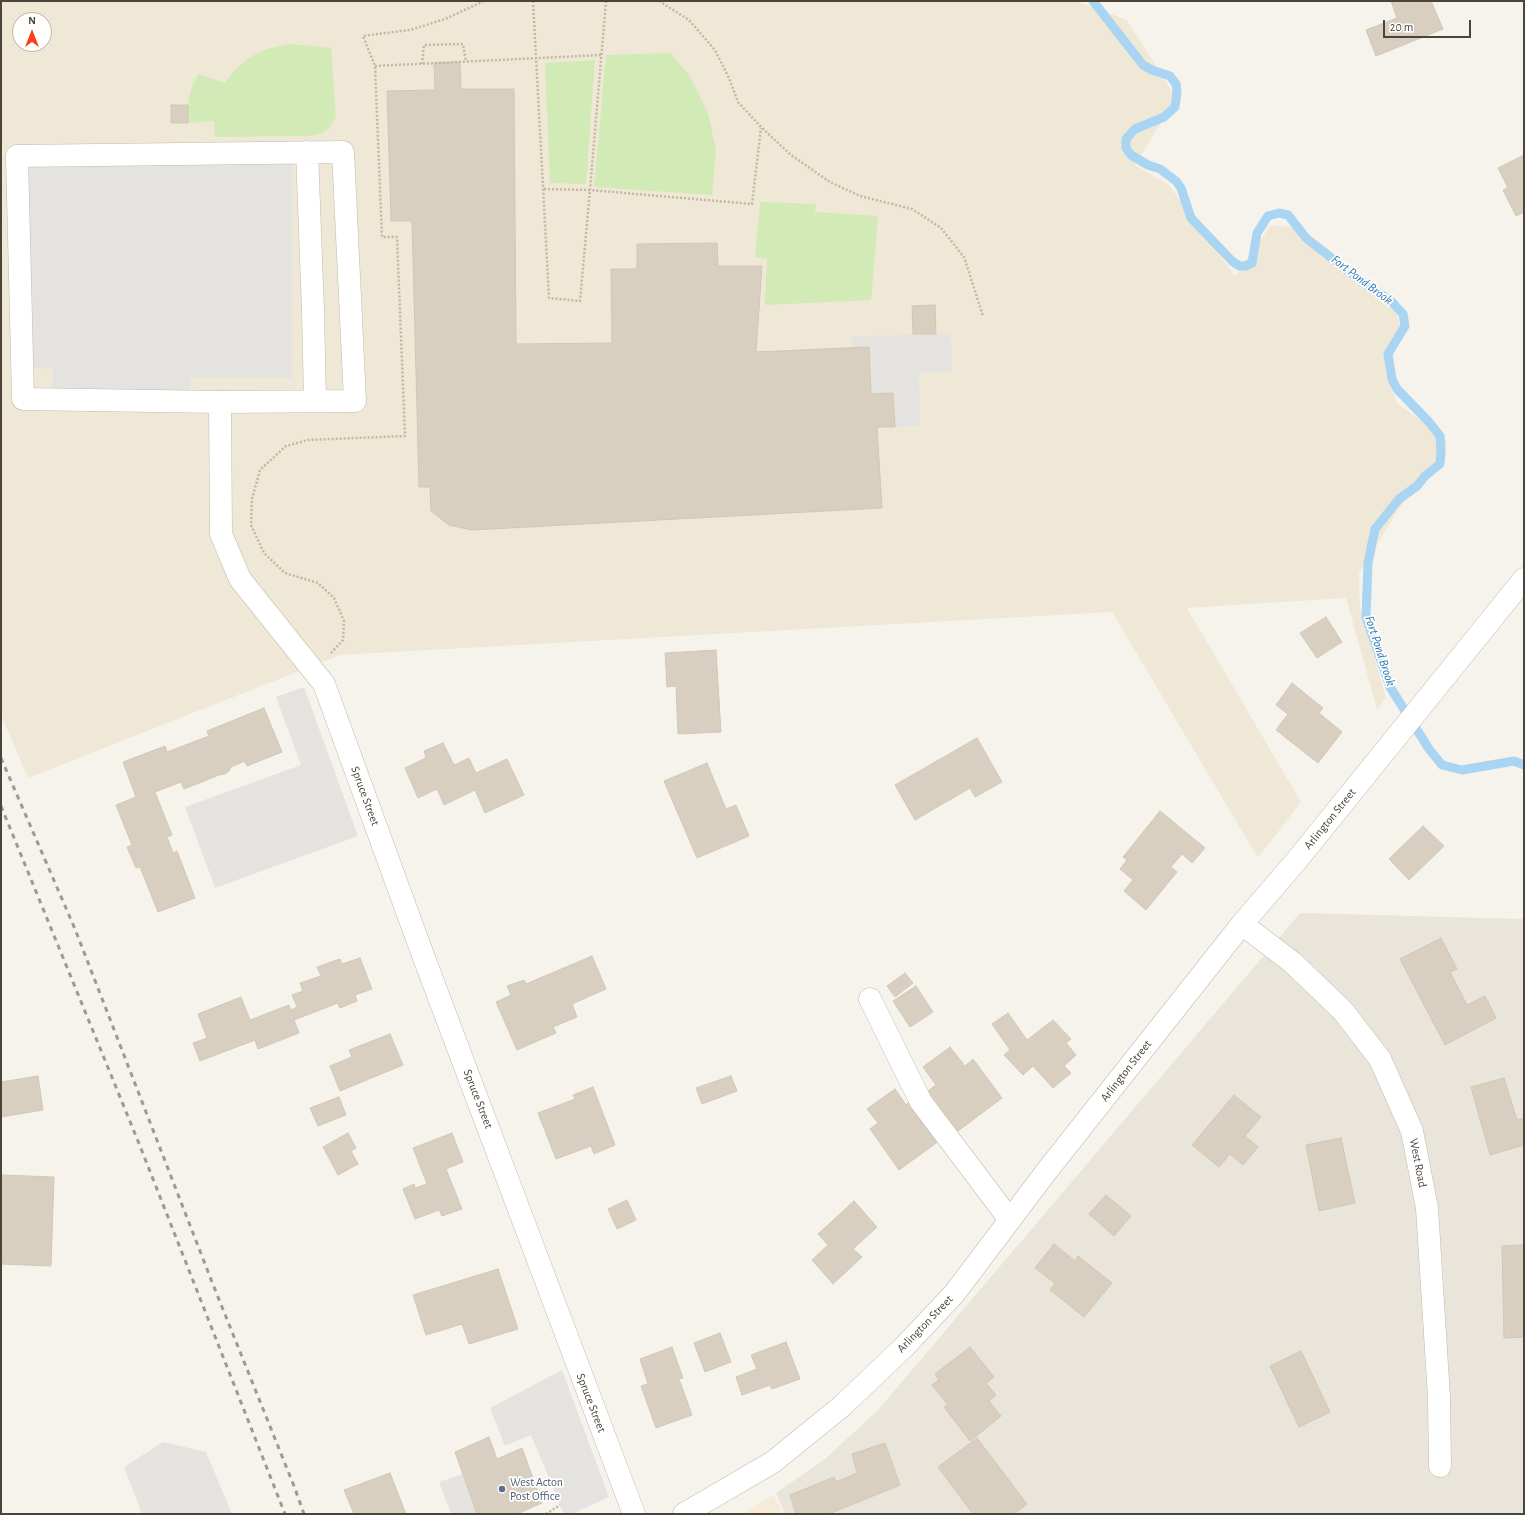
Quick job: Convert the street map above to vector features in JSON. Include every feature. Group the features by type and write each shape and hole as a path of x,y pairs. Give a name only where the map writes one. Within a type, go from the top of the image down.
{"street":[{"path":"306,152 313,311 315,401"},
{"path":"306,152 343,152 355,401 220,402 23,399 17,156 306,152"},
{"name":"Spruce Street","path":"220,402 221,534 240,580 324,684 408,914 634,1514"},
{"name":"Arlington Street","path":"684,1514 773,1462 842,1406 905,1346 954,1294 1046,1172 1242,924 1297,860 1524,579"},
{"name":"West Road","path":"1242,924 1294,962 1343,1011 1380,1059 1412,1131 1427,1208 1439,1389 1440,1466"},
{"path":"870,999 921,1102 1010,1220"}],"path":[{"path":"329,655 343,640 344,621 334,598 318,583 285,573 264,553 251,525 252,499 260,470 286,446 308,440 405,436 397,237 382,237 375,66 363,36 410,30 445,19 484,1"},
{"path":"533,1 549,298 580,301 606,1"},
{"path":"659,1 689,20 714,50 729,78 738,102 761,127 791,154 830,182 860,196 912,209 941,228 964,257 982,316"},
{"path":"422,64 424,45 463,44 466,62"},
{"path":"375,66 601,55"},
{"path":"544,189 590,190 752,204 761,127"},
{"path":"546,1514 560,1505"}],"shaded area":[{"path":"1,1 1076,1 1127,20 1173,93 1170,108 1135,165 1169,185 1235,276 1271,225 1292,227 1391,300 1400,325 1385,371 1397,403 1446,439 1446,448 1398,510 1359,573 1360,607 1386,698 1377,709 1346,598 1187,608 1301,802 1258,858 1112,612 340,655 28,778 1,715"},
{"path":"24,153 292,153 292,378 191,378 190,401 53,401 53,369 24,368"},
{"path":"951,333 952,371 919,373 920,426 895,427 893,393 871,394 869,347 852,347 852,337"},
{"path":"304,687 358,836 215,888 185,807 301,765 276,697"},
{"path":"1300,913 1524,919 1524,1514 785,1514 776,1493 825,1459 878,1410"},
{"path":"562,1370 609,1497 572,1514 564,1514 531,1435 505,1446 490,1408"},
{"path":"163,1442 206,1452 232,1514 142,1514 124,1467"},
{"path":"463,1474 477,1514 451,1514 439,1482"},
{"path":"773,1494 783,1514 743,1514"}],"green space":[{"path":"291,44 331,48 336,117 329,128 322,133 312,136 215,137 214,121 188,123 188,105 191,90 198,74 225,83 234,71 246,60 271,48"},
{"path":"670,53 691,78 708,113 716,150 712,195 594,187 606,55"},
{"path":"595,60 586,184 550,183 545,63"},
{"path":"760,202 816,204 815,212 878,216 871,300 765,305 767,259 755,257"}],"building":[{"path":"1391,1 1431,1 1443,29 1376,56 1366,30 1397,18"},
{"path":"460,62 461,89 514,89 516,344 612,343 611,269 637,269 637,244 717,243 718,266 762,266 756,352 869,347 871,394 893,393 895,427 877,427 882,508 472,530 449,525 431,511 430,487 419,487 412,221 391,221 387,91 435,90 434,63"},
{"path":"171,105 188,105 188,123 171,123"},
{"path":"1524,155 1524,212 1516,216 1503,190 1508,188 1498,168"},
{"path":"935,305 936,334 913,334 912,306"},
{"path":"1326,617 1342,642 1317,658 1300,633"},
{"path":"716,650 721,732 678,734 676,686 667,687 665,653"},
{"path":"1292,683 1323,708 1319,713 1342,732 1318,763 1276,730 1288,714 1276,705"},
{"path":"264,708 282,752 247,766 245,761 231,767 225,774 184,789 181,782 155,792 172,835 167,837 173,853 177,851 195,898 158,912 140,867 136,868 127,847 132,845 116,805 136,797 123,762 165,746 167,752 209,736 207,731"},
{"path":"977,738 1002,782 975,797 970,788 915,820 895,785"},
{"path":"443,743 454,765 469,758 476,773 507,759 524,795 485,813 475,790 444,805 437,789 418,798 405,768 426,758 424,751"},
{"path":"707,763 726,809 736,805 749,836 697,858 664,781"},
{"path":"1160,811 1205,848 1192,863 1182,854 1171,867 1177,872 1146,910 1124,891 1133,880 1120,869 1127,860 1123,857"},
{"path":"1423,826 1444,846 1409,880 1389,859"},
{"path":"1441,938 1457,969 1450,972 1467,1005 1485,996 1496,1018 1445,1045 1400,959"},
{"path":"592,956 606,989 572,1004 577,1017 553,1027 556,1033 517,1050 496,1002 511,995 507,986 524,980 526,984"},
{"path":"360,958 372,989 355,995 357,1001 340,1008 338,1003 294,1020 299,1033 258,1049 255,1040 200,1061 193,1043 207,1038 198,1014 241,997 250,1020 289,1005 291,1010 297,1007 292,995 303,991 300,983 321,976 317,967 340,959 342,964"},
{"path":"905,973 913,983 895,997 887,986"},
{"path":"916,986 933,1012 910,1027 893,1001"},
{"path":"1008,1013 1027,1040 1053,1020 1071,1039 1066,1043 1076,1055 1064,1066 1071,1073 1053,1088 1033,1066 1023,1075 1004,1055 1010,1050 992,1024"},
{"path":"390,1034 403,1065 340,1091 330,1066 352,1057 349,1050"},
{"path":"950,1047 965,1066 973,1059 1002,1098 958,1131 928,1091 936,1085 923,1067"},
{"path":"38,1076 43,1110 1,1117 1,1082"},
{"path":"731,1076 737,1091 702,1104 696,1088"},
{"path":"1504,1078 1517,1120 1524,1118 1524,1145 1490,1155 1471,1087"},
{"path":"593,1087 615,1145 594,1154 591,1146 556,1159 538,1113 575,1099 573,1095"},
{"path":"895,1089 906,1105 910,1101 939,1141 899,1170 870,1129 878,1123 867,1109"},
{"path":"1234,1095 1261,1117 1245,1136 1258,1147 1243,1165 1230,1154 1219,1167 1192,1145"},
{"path":"339,1097 346,1115 318,1126 310,1108"},
{"path":"348,1133 356,1148 351,1151 358,1164 338,1175 323,1147"},
{"path":"452,1133 463,1162 446,1169 462,1209 442,1216 439,1210 415,1219 403,1189 414,1184 415,1188 427,1184 413,1148"},
{"path":"1341,1138 1355,1203 1319,1211 1306,1145"},
{"path":"1,1175 54,1177 51,1266 1,1264"},
{"path":"1106,1195 1131,1216 1114,1236 1089,1214"},
{"path":"627,1200 636,1220 617,1229 608,1209"},
{"path":"854,1201 877,1227 853,1249 862,1257 833,1284 812,1260 828,1245 818,1234"},
{"path":"1054,1244 1075,1261 1078,1256 1112,1283 1084,1317 1050,1290 1055,1283 1035,1268"},
{"path":"1524,1245 1524,1337 1504,1338 1502,1246"},
{"path":"498,1269 518,1329 469,1344 462,1324 426,1335 413,1295"},
{"path":"720,1333 731,1362 705,1372 694,1343"},
{"path":"786,1342 800,1379 772,1389 770,1385 742,1395 736,1377 757,1369 751,1355"},
{"path":"672,1347 683,1378 679,1379 692,1415 656,1428 641,1386 648,1384 640,1359"},
{"path":"970,1347 994,1377 986,1383 996,1395 989,1401 1001,1416 970,1441 944,1407 948,1405 932,1385 939,1380 935,1374"},
{"path":"1301,1351 1330,1412 1299,1427 1270,1366"},
{"name":"West Acton Post Office","path":"489,1437 497,1459 522,1448 542,1503 517,1514 477,1514 455,1452"},
{"path":"977,1438 1027,1504 1014,1514 973,1514 938,1467"},
{"path":"885,1443 900,1485 829,1514 796,1514 790,1495 834,1477 836,1482 857,1473 852,1454"},
{"path":"390,1473 406,1514 354,1514 344,1490"}],"waterway":[{"name":"Fort Pond Brook","path":"1093,1 1143,65 1152,70 1170,76 1176,84 1177,92 1175,107 1164,117 1135,129 1126,139 1126,148 1131,155 1148,165 1160,169 1176,181 1181,188 1191,218 1233,262 1240,266 1245,266 1252,263 1257,233 1268,216 1279,213 1288,215 1306,238 1361,281 1392,302 1403,314 1405,326 1388,354 1392,379 1397,389 1429,422 1440,436 1440,464 1425,476 1417,486 1399,499 1375,529 1368,563 1366,617 1390,687 1429,749 1442,765 1462,770 1514,761 1524,765"}],"railway":[{"path":"1,758 75,929 304,1514"},
{"path":"1,806 138,1141 285,1514"}],"place":[{"name":"West Acton Post Office","path":"502,1489"}]}
